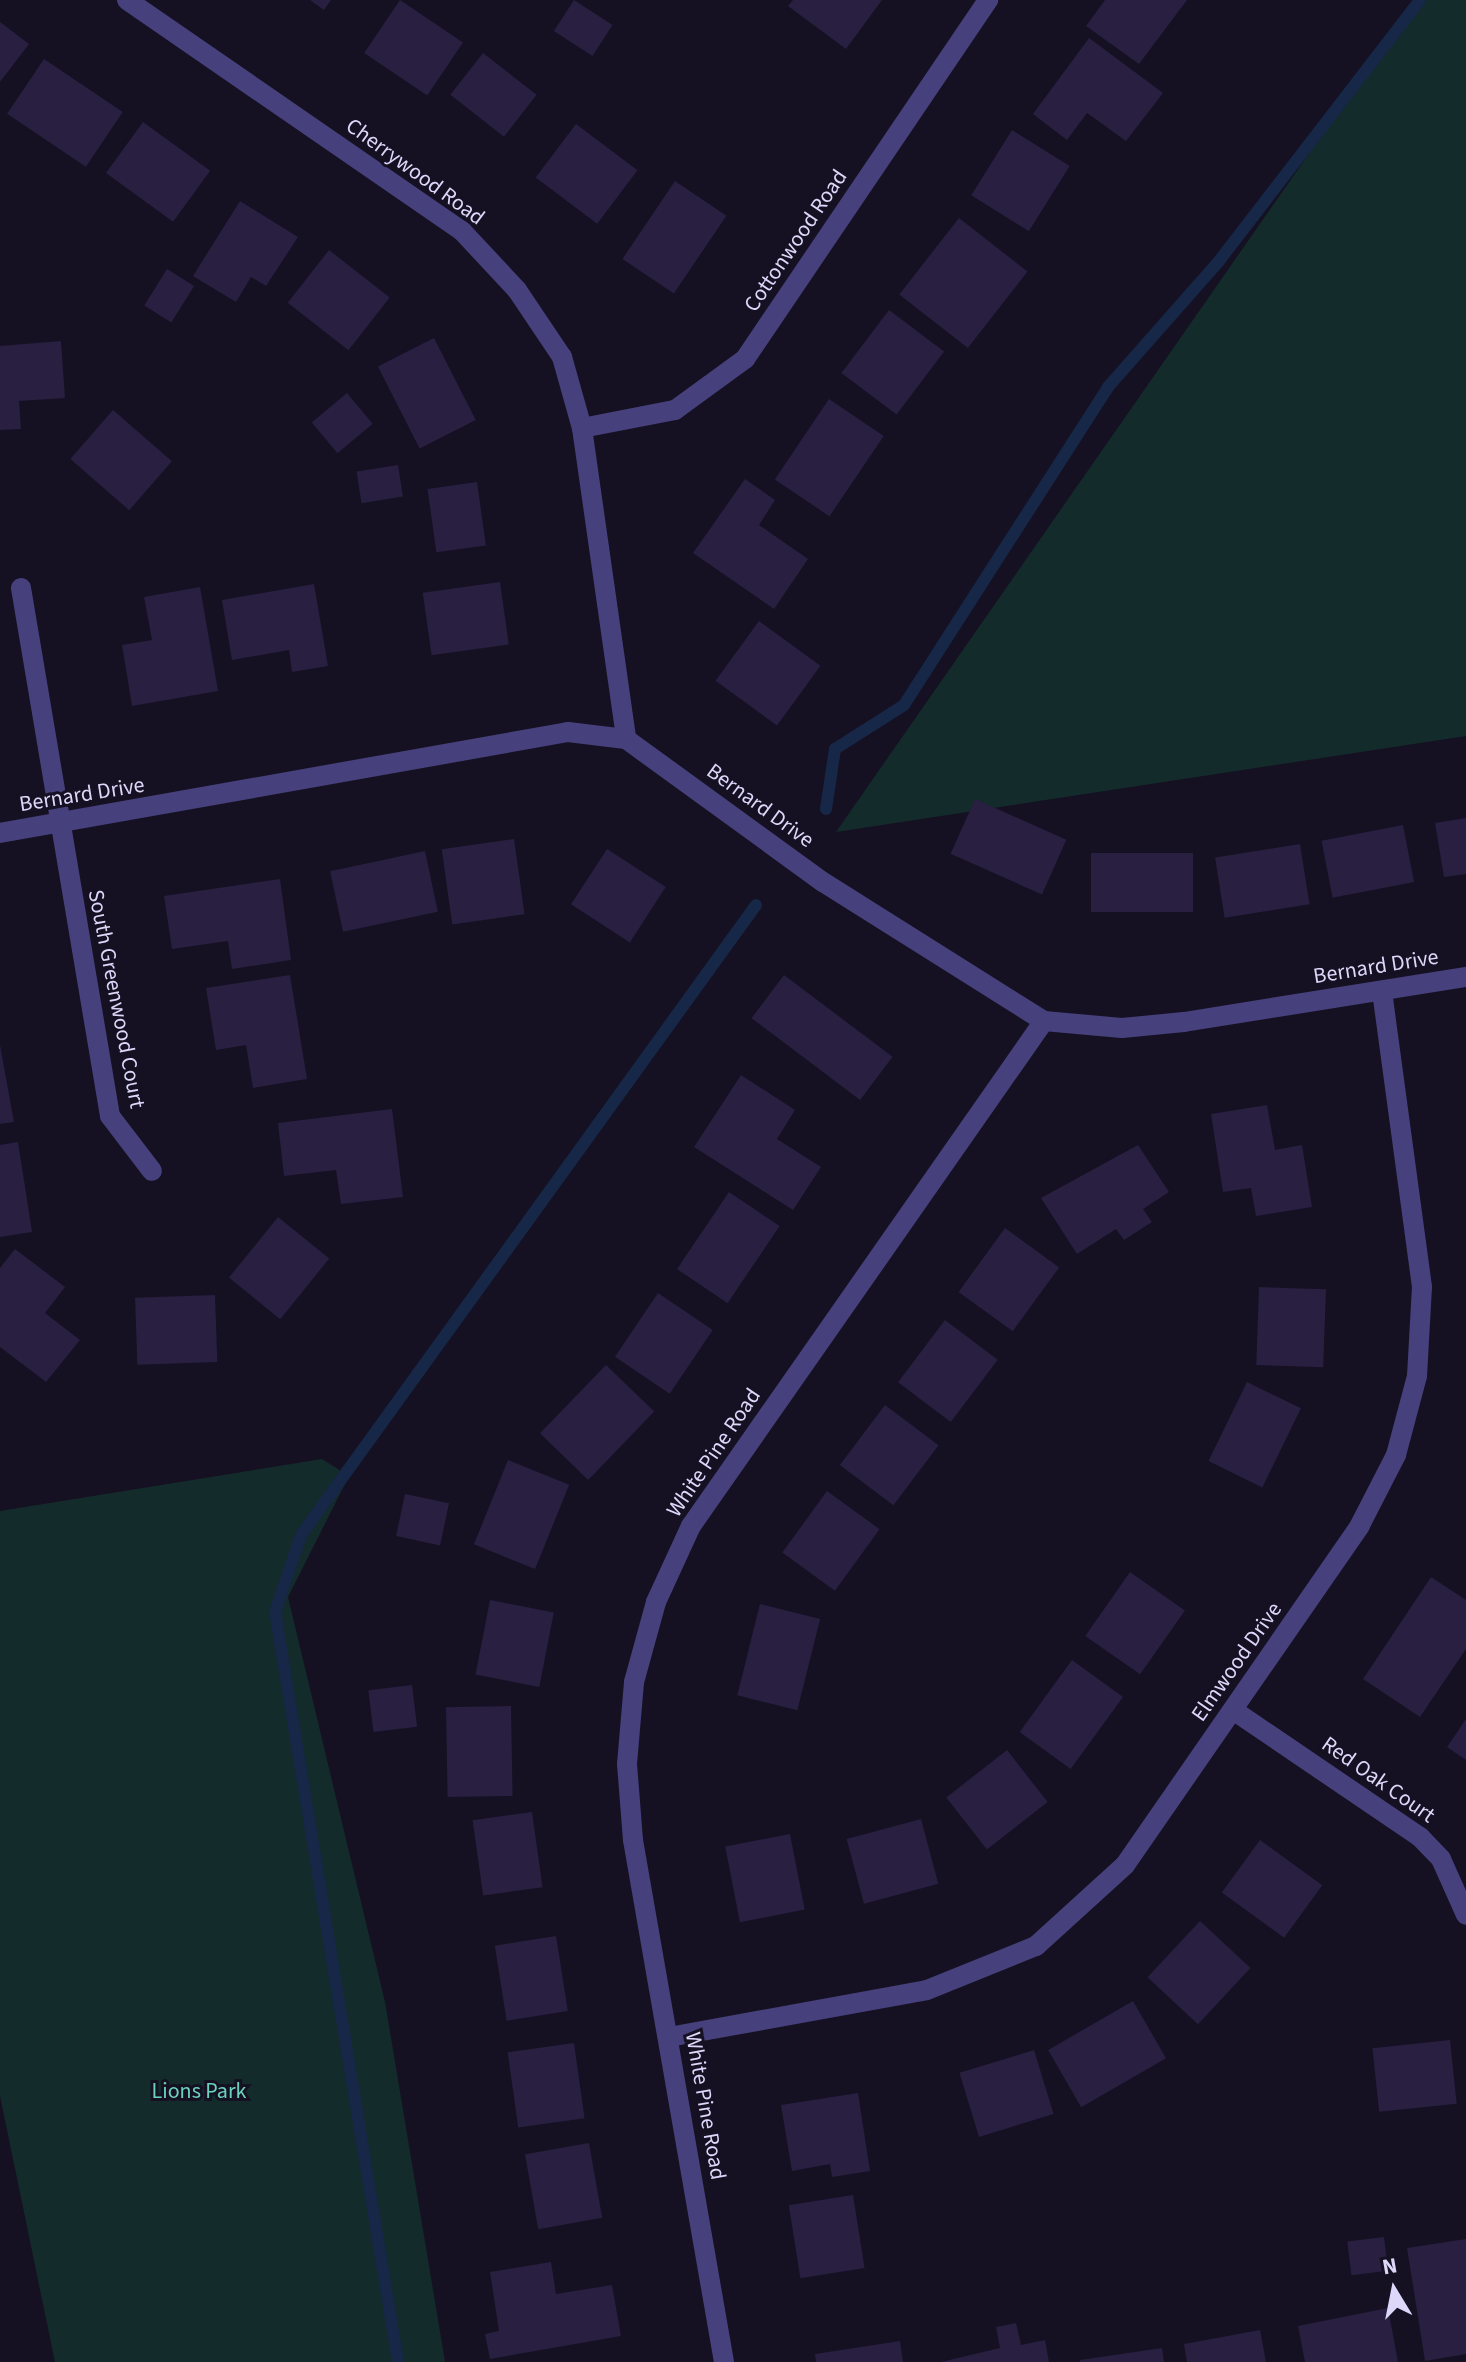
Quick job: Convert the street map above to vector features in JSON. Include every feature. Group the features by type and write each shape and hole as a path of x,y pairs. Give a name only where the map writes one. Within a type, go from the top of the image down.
{"street":[{"name":"Cherrywood Road","path":"127,0 462,231 517,290 562,357 582,428 626,739"},
{"name":"Cottonwood Road","path":"582,428 675,410 745,359 988,0"},
{"name":"South Greenwood Court","path":"21,588 110,1116 152,1171"},
{"name":"Bernard Drive","path":"0,833 59,825 568,732 626,739 823,882 1044,1021 1122,1028 1466,977"},
{"name":"Elmwood Drive","path":"669,2037 927,1990 1036,1946 1125,1865 1360,1525 1396,1455 1417,1376 1422,1287 1382,991"},
{"name":"White Pine Road","path":"724,2362 633,1840 627,1764 634,1682 656,1602 691,1526 1044,1021"},
{"name":"Red Oak Court","path":"1233,1710 1420,1837 1441,1859 1466,1915"}],"green space":[{"path":"1416,0 1466,0 1466,736 836,832"},
{"name":"Lions Park","path":"322,1459 349,1476 288,1597 385,2002 445,2362 55,2362 0,2096 0,1511"}],"building":[{"path":"310,0 331,0 324,10"},
{"path":"400,0 463,42 427,96 364,53"},
{"path":"574,0 613,25 592,56 554,31"},
{"path":"793,0 882,0 846,49 788,6"},
{"path":"1105,0 1187,0 1139,64 1086,26"},
{"path":"0,22 29,44 0,82"},
{"path":"1089,38 1163,93 1126,141 1087,113 1067,140 1033,114"},
{"path":"483,53 537,95 504,137 450,95"},
{"path":"44,59 123,112 86,167 7,114"},
{"path":"143,122 210,171 173,222 106,173"},
{"path":"576,124 637,170 597,224 536,178"},
{"path":"1012,130 1070,166 1029,231 971,195"},
{"path":"675,181 726,216 674,294 622,259"},
{"path":"240,201 298,237 266,286 251,277 236,302 193,276"},
{"path":"959,218 1028,272 968,348 899,294"},
{"path":"329,250 390,297 348,350 288,303"},
{"path":"167,269 194,286 171,322 144,305"},
{"path":"889,310 944,352 897,415 841,373"},
{"path":"434,338 476,420 420,449 378,367"},
{"path":"61,341 65,398 19,401 21,429 0,430 0,346"},
{"path":"347,393 373,424 337,453 312,423"},
{"path":"829,399 884,436 829,516 775,479"},
{"path":"113,410 172,461 129,510 70,459"},
{"path":"398,465 403,497 362,503 357,472"},
{"path":"745,479 775,500 759,525 808,559 774,609 693,553"},
{"path":"477,482 486,545 436,552 427,489"},
{"path":"500,582 509,644 432,655 423,593"},
{"path":"314,584 328,666 292,672 289,650 232,660 222,600"},
{"path":"200,587 218,691 132,706 122,645 152,640 144,597"},
{"path":"759,621 820,666 777,726 716,681"},
{"path":"975,799 1066,840 1042,894 951,854"},
{"path":"1466,818 1466,874 1444,877 1435,823"},
{"path":"1403,825 1414,882 1333,898 1322,841"},
{"path":"514,839 525,914 452,924 442,849"},
{"path":"1300,844 1310,904 1225,918 1215,857"},
{"path":"607,849 666,887 630,942 571,904"},
{"path":"425,851 438,912 343,932 330,871"},
{"path":"1091,853 1193,853 1193,912 1091,912"},
{"path":"280,879 291,960 232,969 228,941 172,949 164,896"},
{"path":"290,975 307,1079 253,1088 246,1045 216,1050 206,988"},
{"path":"784,975 893,1057 860,1100 752,1018"},
{"path":"0,1045 14,1122 0,1124"},
{"path":"741,1075 795,1110 777,1139 821,1167 793,1210 694,1147"},
{"path":"1267,1105 1275,1150 1302,1145 1312,1207 1256,1216 1251,1188 1223,1192 1211,1114"},
{"path":"392,1109 403,1197 341,1204 336,1170 284,1176 278,1123"},
{"path":"18,1142 32,1232 0,1237 0,1145"},
{"path":"1138,1145 1169,1192 1143,1209 1152,1222 1124,1240 1116,1229 1077,1254 1041,1198"},
{"path":"729,1192 780,1226 728,1303 677,1269"},
{"path":"278,1217 329,1259 280,1319 229,1278"},
{"path":"1005,1228 1059,1267 1013,1331 959,1292"},
{"path":"15,1249 65,1287 45,1313 80,1340 46,1382 0,1347 0,1268"},
{"path":"1259,1287 1326,1289 1323,1367 1256,1365"},
{"path":"658,1293 713,1330 670,1394 615,1357"},
{"path":"215,1295 217,1362 137,1365 135,1298"},
{"path":"945,1320 998,1360 951,1422 898,1382"},
{"path":"606,1365 654,1412 588,1480 540,1433"},
{"path":"1247,1382 1301,1408 1262,1487 1208,1461"},
{"path":"885,1405 939,1445 893,1505 840,1465"},
{"path":"508,1460 569,1485 535,1569 474,1544"},
{"path":"827,1491 880,1529 835,1591 782,1552"},
{"path":"405,1494 449,1503 440,1545 396,1536"},
{"path":"1130,1572 1185,1610 1140,1674 1085,1636"},
{"path":"1431,1577 1466,1600 1466,1649 1420,1717 1363,1679"},
{"path":"490,1600 554,1612 539,1687 475,1675"},
{"path":"760,1604 820,1619 797,1710 737,1695"},
{"path":"1072,1660 1123,1697 1071,1769 1020,1732"},
{"path":"412,1685 417,1727 373,1732 368,1690"},
{"path":"511,1706 513,1796 448,1797 446,1707"},
{"path":"1466,1719 1466,1760 1447,1747"},
{"path":"1007,1750 1048,1802 987,1849 946,1797"},
{"path":"532,1812 543,1887 483,1896 473,1820"},
{"path":"921,1819 938,1884 864,1904 847,1839"},
{"path":"790,1834 805,1910 740,1922 725,1847"},
{"path":"1260,1840 1322,1885 1284,1938 1222,1893"},
{"path":"1200,1921 1250,1968 1198,2024 1147,1977"},
{"path":"556,1936 568,2011 507,2021 495,1946"},
{"path":"1133,2001 1166,2058 1081,2107 1048,2050"},
{"path":"1450,2040 1457,2104 1379,2112 1372,2048"},
{"path":"574,2043 585,2118 518,2128 508,2052"},
{"path":"1034,2050 1054,2114 979,2137 959,2073"},
{"path":"858,2093 870,2171 832,2177 830,2164 792,2171 781,2105"},
{"path":"589,2143 602,2218 538,2229 525,2154"},
{"path":"853,2195 865,2268 800,2278 789,2205"},
{"path":"1384,2237 1388,2271 1351,2275 1347,2242"},
{"path":"1466,2239 1466,2354 1425,2361 1407,2248"},
{"path":"551,2262 556,2294 612,2285 621,2336 490,2359 485,2334 499,2331 490,2272"},
{"path":"1388,2308 1398,2362 1305,2362 1298,2326"},
{"path":"1016,2323 1021,2345 1045,2340 1049,2362 941,2362 1000,2348 996,2327"},
{"path":"1260,2330 1266,2362 1187,2362 1184,2344"},
{"path":"900,2341 903,2362 816,2362 815,2354"},
{"path":"1162,2348 1164,2362 1080,2362 1080,2360"}],"waterway":[{"path":"826,809 835,749 904,705 1108,387 1219,261 1420,0"},
{"path":"398,2362 275,1612 301,1535 756,905"}]}
